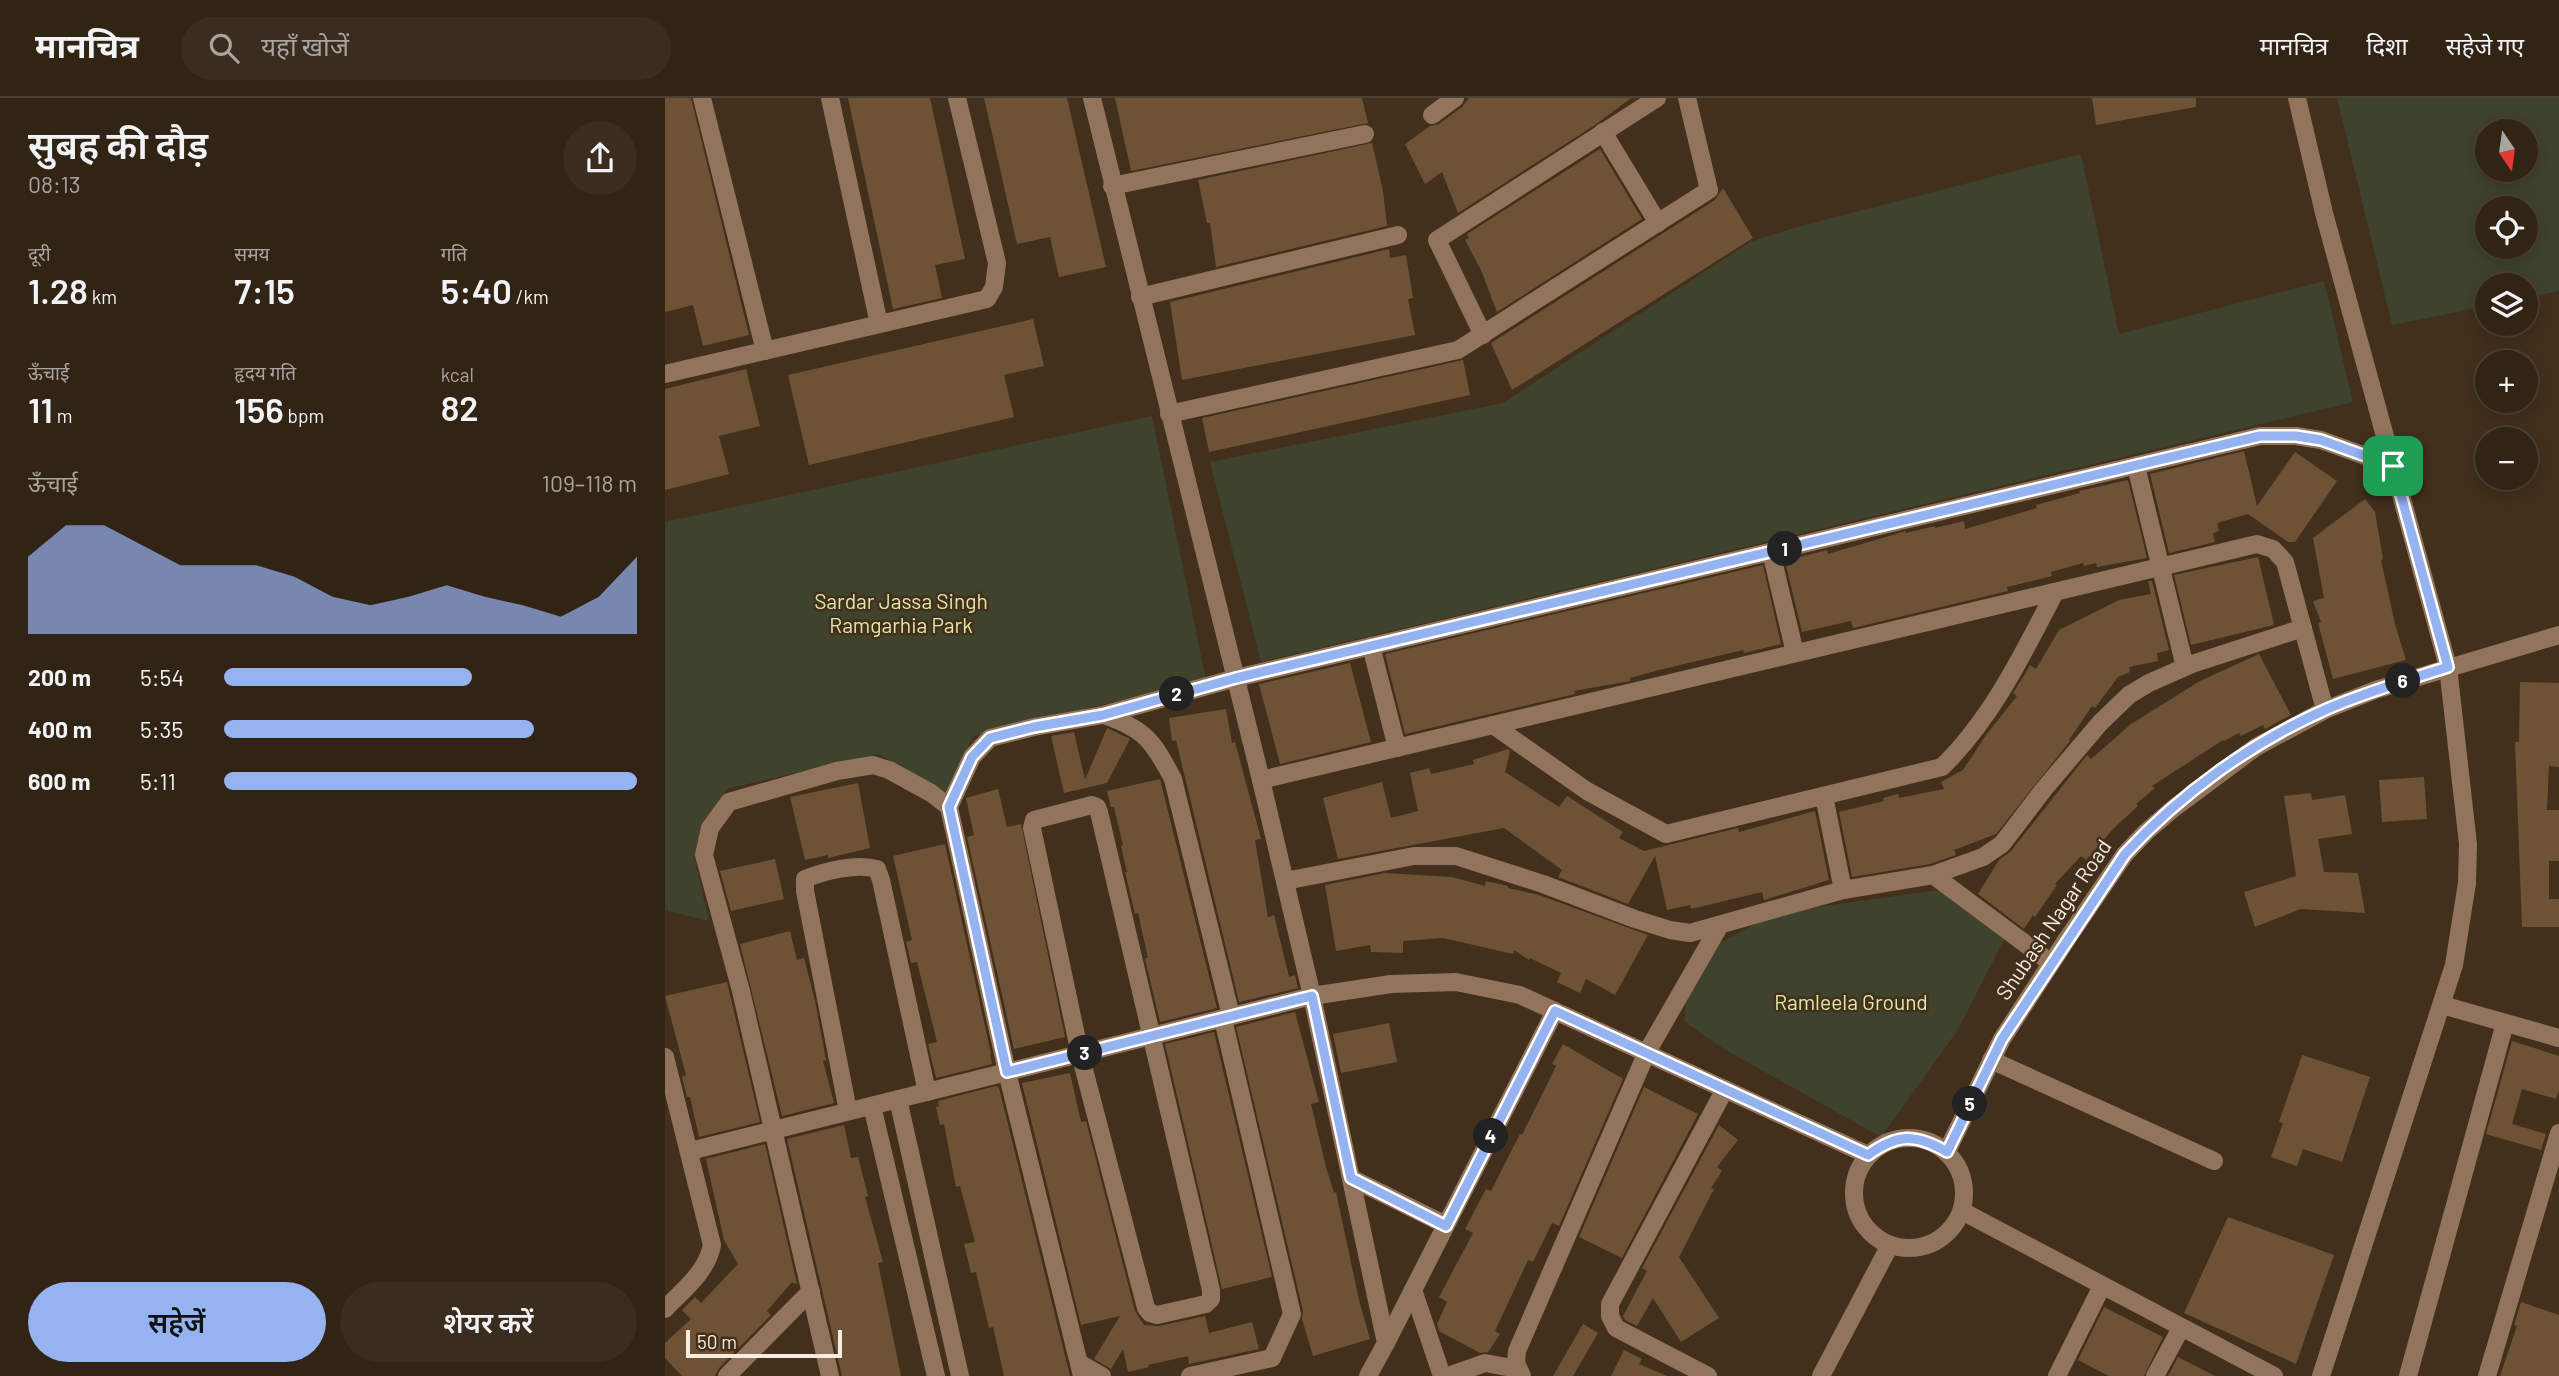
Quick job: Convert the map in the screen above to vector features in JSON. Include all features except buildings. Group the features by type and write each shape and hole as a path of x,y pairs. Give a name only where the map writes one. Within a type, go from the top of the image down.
{"street":[{"path":"702,98 765,351"},
{"path":"830,98 879,324"},
{"path":"665,374 987,299 995,288 997,263 957,98"},
{"path":"1092,98 1285,881 1386,1343"},
{"path":"1432,115 1455,98"},
{"path":"1483,335 1437,240 1657,98"},
{"path":"1169,414 1458,350 1483,335 1709,190 1687,98"},
{"path":"2297,98 2324,213 2448,667 2468,844 2467,883 2460,929 2442,1005 2321,1376"},
{"path":"1604,132 1658,223"},
{"path":"1112,186 1365,134"},
{"path":"1140,297 1398,235"},
{"path":"1102,1376 1080,1369 1007,1072 949,807 972,757 990,738 1103,715 1236,678 2260,436 2296,436 2321,440 2393,466"},
{"path":"2136,466 2185,667"},
{"path":"1261,780 2257,544 2266,545 2280,554 2285,562 2325,710"},
{"path":"1771,552 1795,653"},
{"path":"1493,725 1587,792 1666,834 1942,767 1965,744 2014,671 2055,592"},
{"path":"1285,881 1414,856 1456,856 1480,861 1606,909 1670,930 1690,933 1843,890 1933,875 1972,863 2002,844 2044,789 2129,695 2185,667 2303,628"},
{"name":"Shubash Nagar Road","path":"1947,1152 2002,1039 2125,854 2146,832 2234,761 2325,710 2375,690 2559,635"},
{"path":"1371,646 1397,748"},
{"path":"1103,715 1144,733 1173,779 1291,1314 1272,1358 1190,1376"},
{"path":"830,1376 741,991 704,855 710,828 729,802 837,771 873,765 889,770 931,793 949,807"},
{"path":"1824,796 1843,890"},
{"path":"1092,805 1097,807 1151,1036 1211,1290 1211,1299 1206,1304 1157,1315 1146,1308 1080,1054 1032,828 1034,820 1092,805"},
{"path":"848,1111 806,891 805,879 815,875 866,866 877,869 927,1092"},
{"path":"1933,875 2051,963"},
{"path":"1520,1373 1515,1357 1517,1351 1647,1052 1720,925"},
{"path":"690,1151 1312,996 1391,984 1456,982 1520,995 1868,1155"},
{"path":"2442,1005 2559,1038"},
{"path":"1368,1376 1555,1011"},
{"path":"2409,1376 2505,1023"},
{"path":"665,1057 712,1245 709,1259 699,1274 665,1308"},
{"path":"1991,1060 2214,1161"},
{"path":"1709,1376 1616,1328 1610,1316 1610,1304 1725,1088"},
{"path":"898,1099 960,1376"},
{"path":"872,1106 936,1376"},
{"path":"2487,1376 2559,1133"},
{"path":"1906,1137 1928,1140 1947,1152 1959,1169 1965,1190 1962,1211 1950,1230 1933,1243 1912,1248 1890,1245 1872,1234 1859,1217 1853,1195 1857,1174 1868,1155 1885,1143 1906,1137"},
{"path":"1351,1178 1446,1226"},
{"path":"1962,1211 2181,1328 2255,1372 2274,1376"},
{"path":"1821,1376 1890,1245"},
{"path":"2057,1376 2102,1286"},
{"path":"1413,1290 1442,1376"},
{"path":"727,1376 811,1291"},
{"path":"2154,1376 2181,1328"},
{"path":"1448,1376 1485,1363 1520,1373"}],"green space":[{"path":"2337,98 2559,98 2559,291 2538,295 2538,273 2475,273 2475,308 2392,325"},
{"path":"2081,154 2119,334 2324,281 2353,402 1261,662 1210,462 1503,403 1750,242 1797,227"},
{"name":"Sardar Jassa Singh Ramgarhia Park","path":"1152,416 1206,680 973,736 947,795 879,754 726,789 694,857 709,921 665,910 665,522"},
{"name":"Ramleela Ground","path":"1946,889 2006,936 1957,1031 1881,1137 1724,1049 1685,1022 1686,989 1705,954 1721,942 1761,921 1788,911"}],"route":[{"path":"2260,436 2296,436 2321,440 2393,466 2448,667 2375,690 2325,710 2256,747 2234,761 2146,832 2125,854 2002,1039 1947,1152 1928,1140 1906,1137 1885,1143 1868,1155 1555,1011 1446,1226 1351,1178 1312,996 1007,1072 949,807 972,757 990,738 1071,719 1103,715 1236,678 2260,436"}]}
